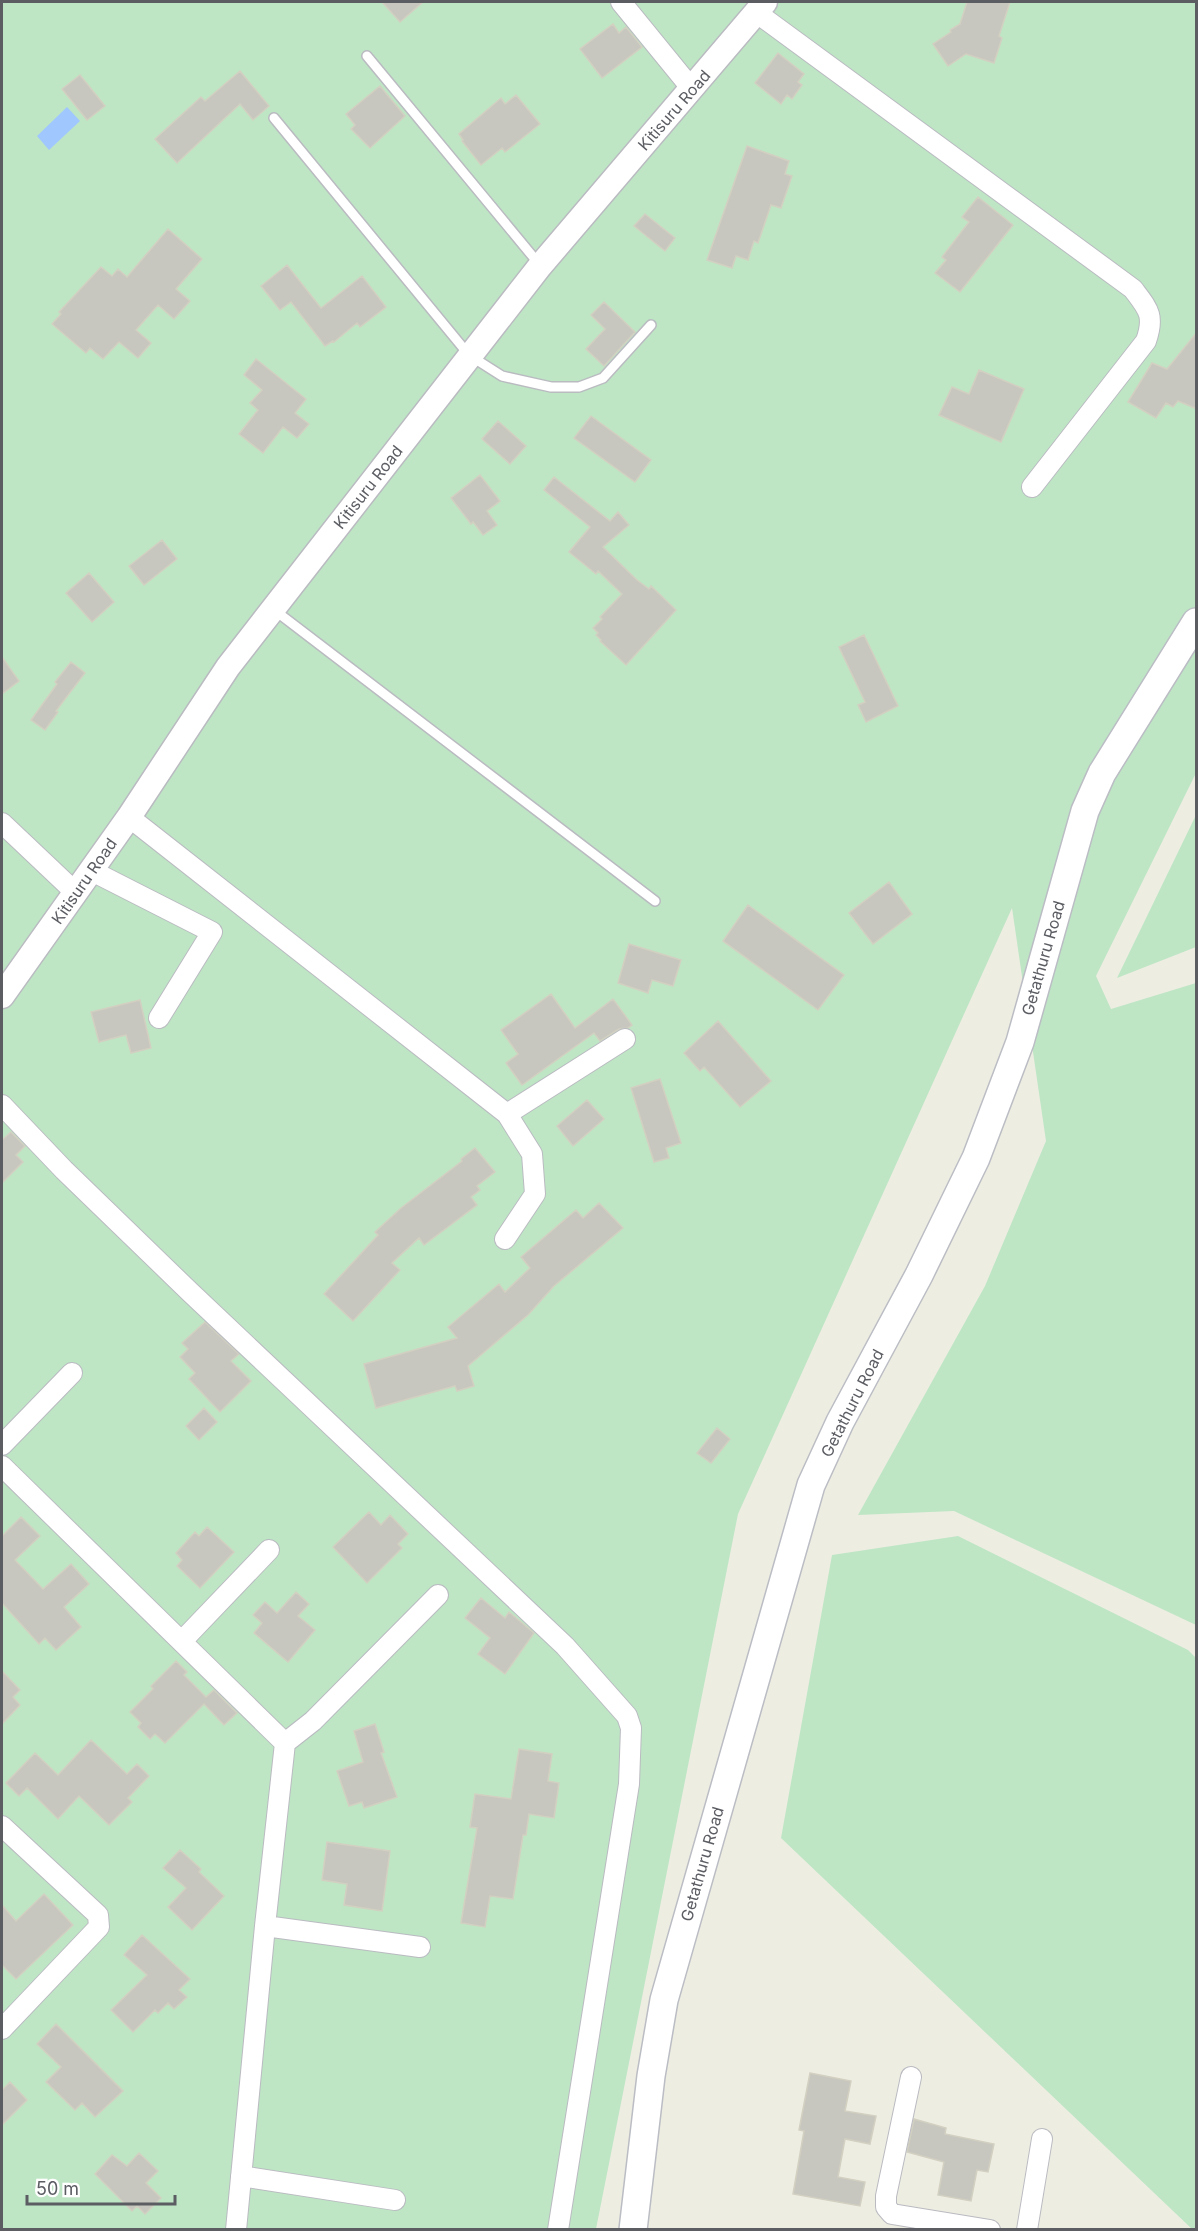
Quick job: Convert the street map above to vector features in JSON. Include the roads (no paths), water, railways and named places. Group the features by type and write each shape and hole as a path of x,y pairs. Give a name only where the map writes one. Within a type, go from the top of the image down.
{"main road":[{"name":"Getathuru Road","path":"633,2229 651,2076 664,2000 811,1485 840,1422 920,1275 976,1158 1020,1042 1084,811 1102,773 1197,622"}],"street":[{"path":"621,2 692,89"},
{"path":"761,7 1133,289 1147,308 1152,325 1146,341 1032,487"},
{"name":"Kitisuru Road","path":"2,996 92,871 228,667 540,266 761,7"},
{"path":"129,817 507,1114 532,1154 535,1194 505,1239"},
{"path":"2,823 76,893"},
{"path":"92,871 212,932 159,1018"},
{"path":"507,1114 625,1039"},
{"path":"2,1105 64,1170 190,1292 565,1646 627,1716 631,1728 629,1784 558,2229"},
{"path":"2,1445 72,1373"},
{"path":"2,1466 285,1743"},
{"path":"182,1641 269,1550"},
{"path":"236,2229 285,1743 313,1721 438,1595"},
{"path":"2,1826 98,1915 99,1928 2,2029"},
{"path":"265,1926 420,1947"},
{"path":"911,2077 886,2196 886,2207 892,2214 990,2229"},
{"path":"1027,2229 1042,2139"},
{"path":"241,2176 395,2200"}],"lane":[{"path":"367,56 540,266"},
{"path":"274,118 469,356 502,376 551,387 579,387 603,378 651,326"},
{"path":"273,609 655,901"}],"water":[{"path":"67,107 80,121 49,150 37,136"}]}
